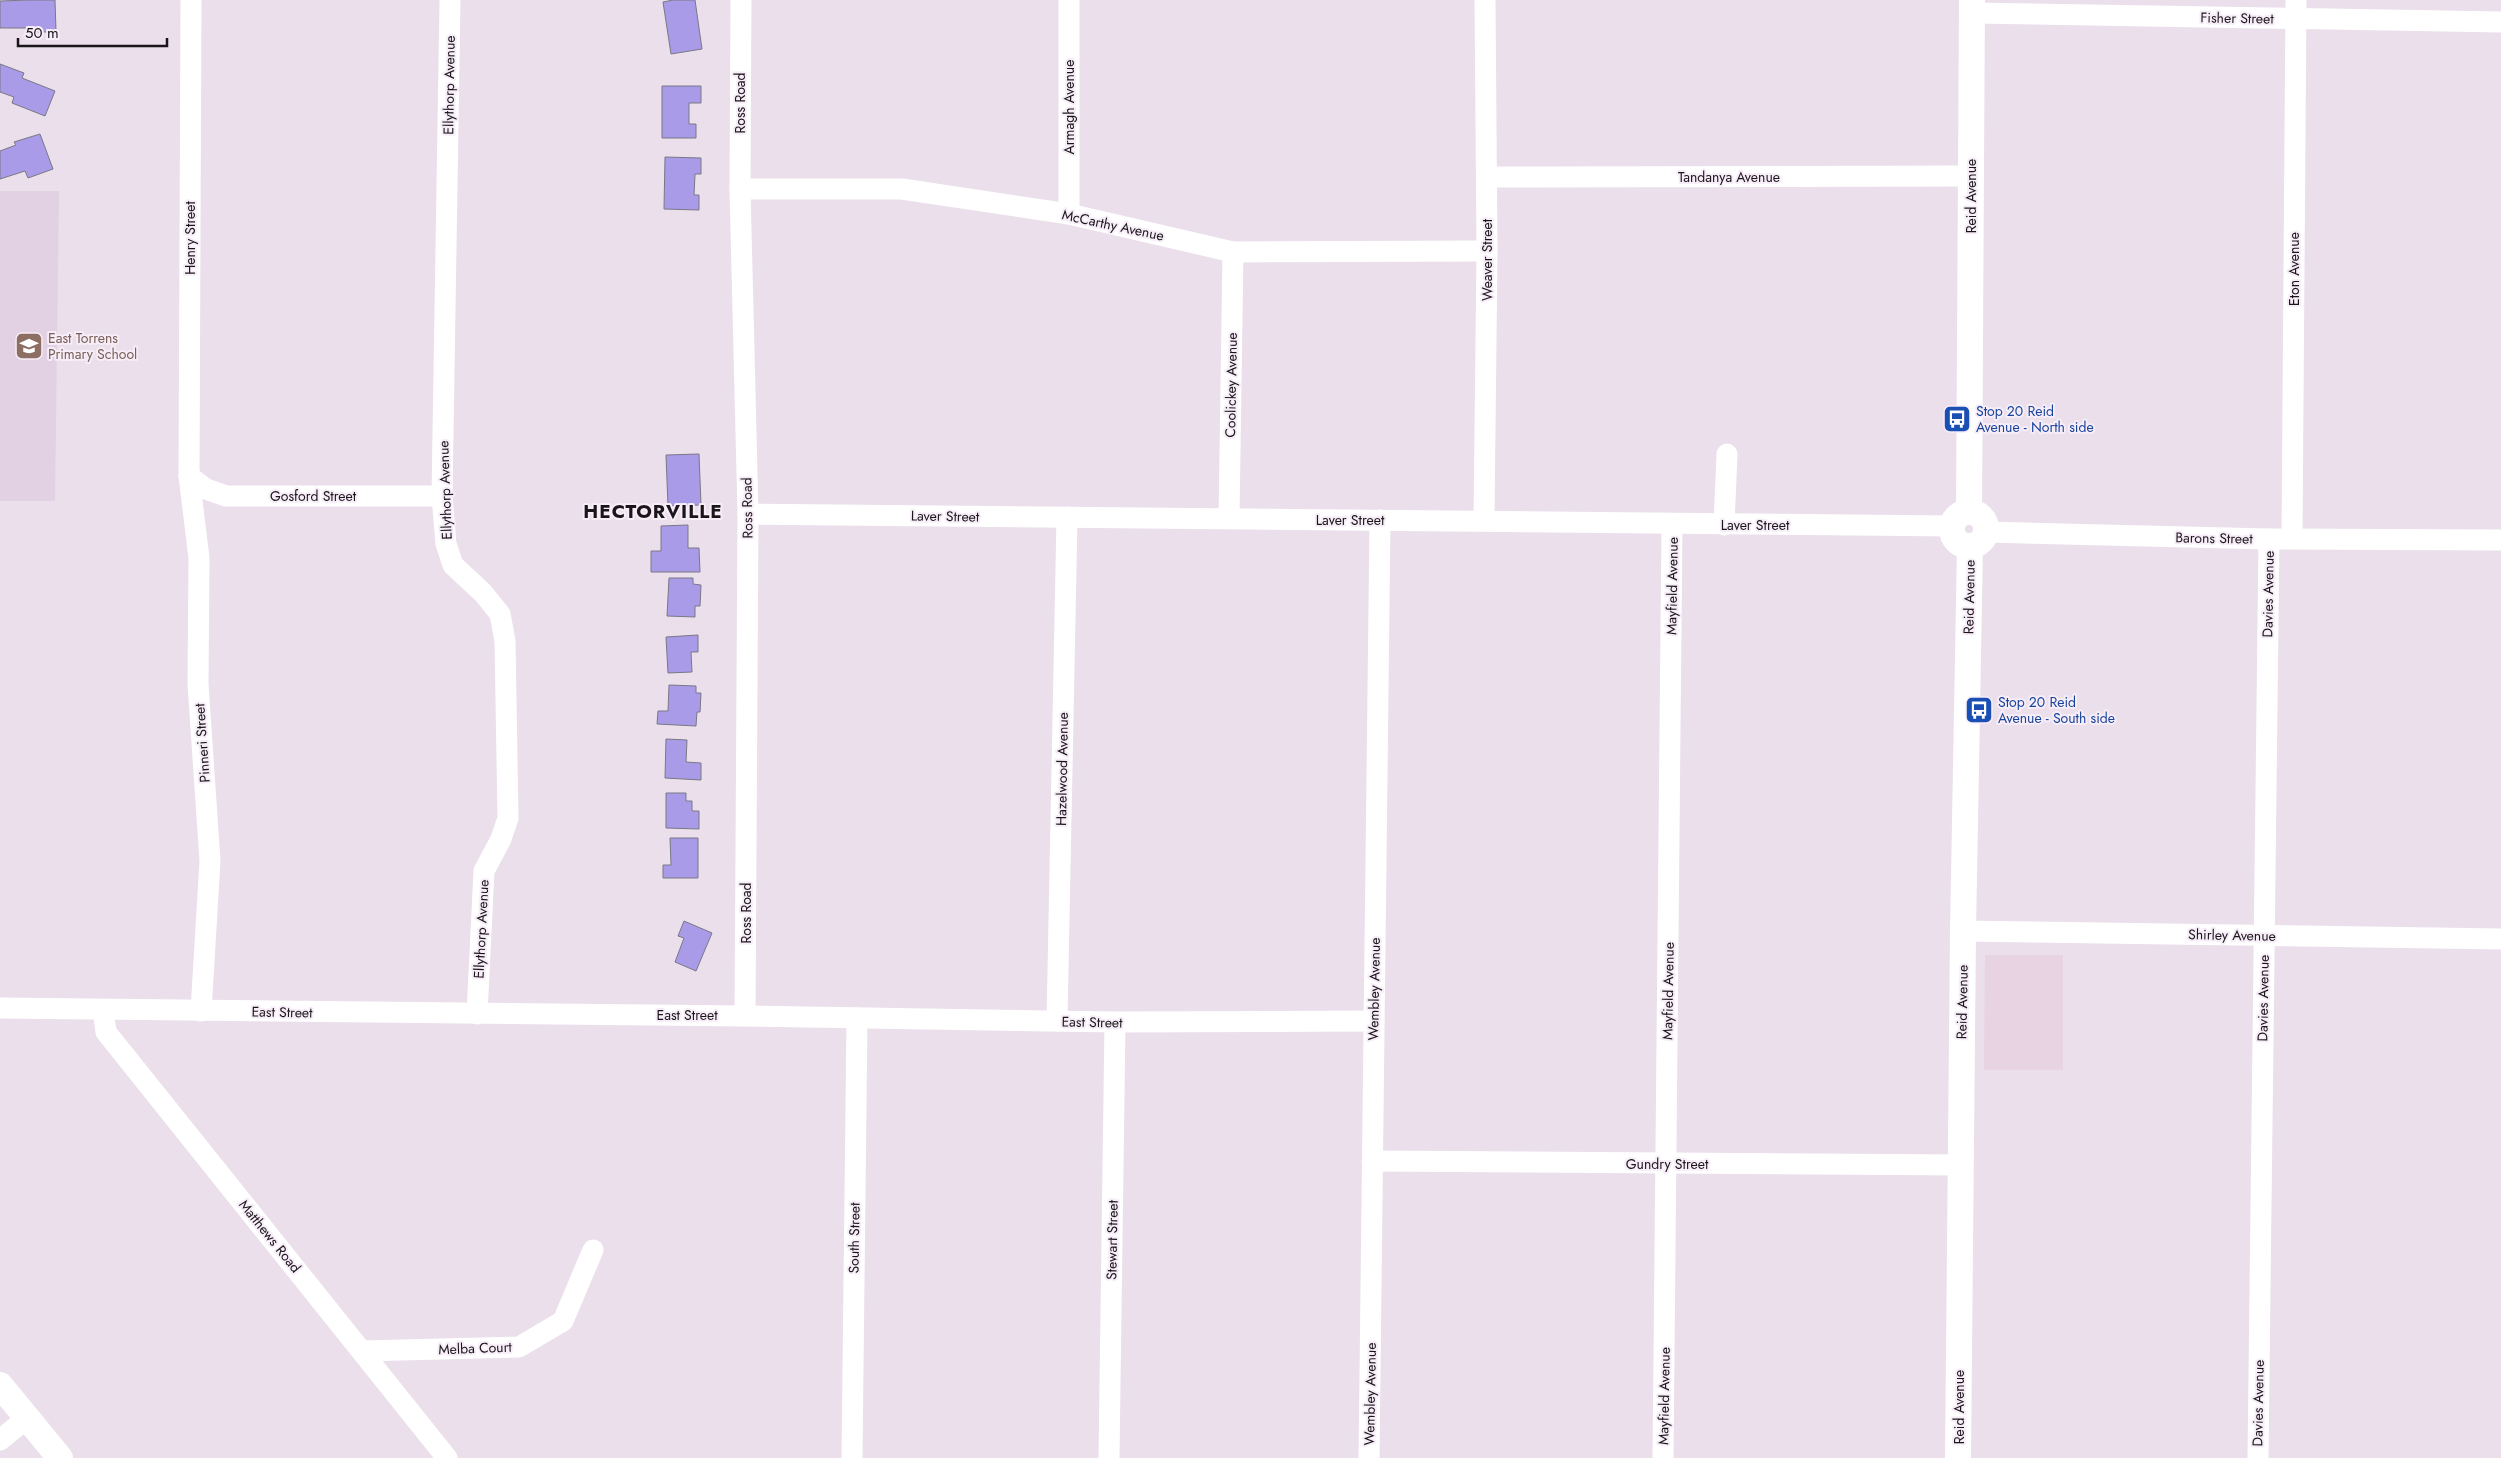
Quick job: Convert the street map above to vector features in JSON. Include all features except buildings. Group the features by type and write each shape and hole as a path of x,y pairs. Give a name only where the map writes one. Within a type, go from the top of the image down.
{"street":[{"name":"Henry Street","path":"189,476 191,0"},
{"name":"Ellythorp Avenue","path":"450,0 442,496 446,544 453,565 483,593 500,614 505,641 508,818 501,839 484,871 481,889 477,1014"},
{"name":"Ross Road","path":"741,0 740,189 748,514 746,1016"},
{"name":"Armagh Avenue","path":"1069,0 1069,214"},
{"name":"Weaver Street","path":"1484,520 1487,251 1486,0"},
{"name":"Fisher Street","path":"1972,7 2296,10 2501,22"},
{"name":"Reid Avenue","path":"1961,519 1971,460 1970,176 1972,7"},
{"name":"Eton Avenue","path":"2292,538 2296,10"},
{"name":"Tandanya Avenue","path":"1487,177 1970,176"},
{"name":"McCarthy Avenue","path":"740,189 902,190 1069,214 1233,252 1487,251"},
{"name":"Coolickey Avenue","path":"1229,518 1233,252"},
{"path":"1724,525 1727,454"},
{"name":"Gosford Street","path":"189,476 206,489 226,496 442,496"},
{"name":"Pinneri Street","path":"189,476 199,558 198,684 210,861 201,1012"},
{"name":"Laver Street","path":"748,514 1484,520 1724,525 1961,519"},
{"name":"Hazelwood Avenue","path":"1057,1021 1067,517"},
{"path":"1961,519 1953,534 1958,542 1978,539"},
{"name":"Wembley Avenue","path":"1369,1458 1380,520"},
{"name":"Mayfield Avenue","path":"1663,1458 1672,524"},
{"name":"Barons Street","path":"1978,539 2292,538 2501,540"},
{"name":"Reid Avenue","path":"1958,1458 1963,931 1978,539"},
{"name":"Davies Avenue","path":"2258,1458 2269,539"},
{"name":"Shirley Avenue","path":"1963,931 2501,939"},
{"name":"East Street","path":"0,1008 1115,1022 1374,1022"},
{"name":"Matthews Road","path":"103,1010 106,1032 447,1458"},
{"name":"South Street","path":"852,1458 856,1018"},
{"name":"Stewart Street","path":"1109,1458 1115,1022"},
{"name":"Gundry Street","path":"1372,1161 1666,1165 1961,1165"},
{"name":"Melba Court","path":"362,1351 519,1347 563,1321 593,1250"},
{"path":"0,1384 60,1458"},
{"path":"0,1440 27,1418"}],"shaded area":[{"name":"East Torrens Primary School","path":"0,191 59,191 55,501 0,501"},
{"path":"1985,955 2063,955 2063,1070 1984,1070"}],"place":[{"name":"East Torrens Primary School","path":"29,346"},
{"name":"Stop 20 Reid Avenue - North side","path":"1957,419"},
{"name":"Stop 20 Reid Avenue - South side","path":"1979,710"}],"district":[{"name":"HECTORVILLE","path":"653,511"}]}
